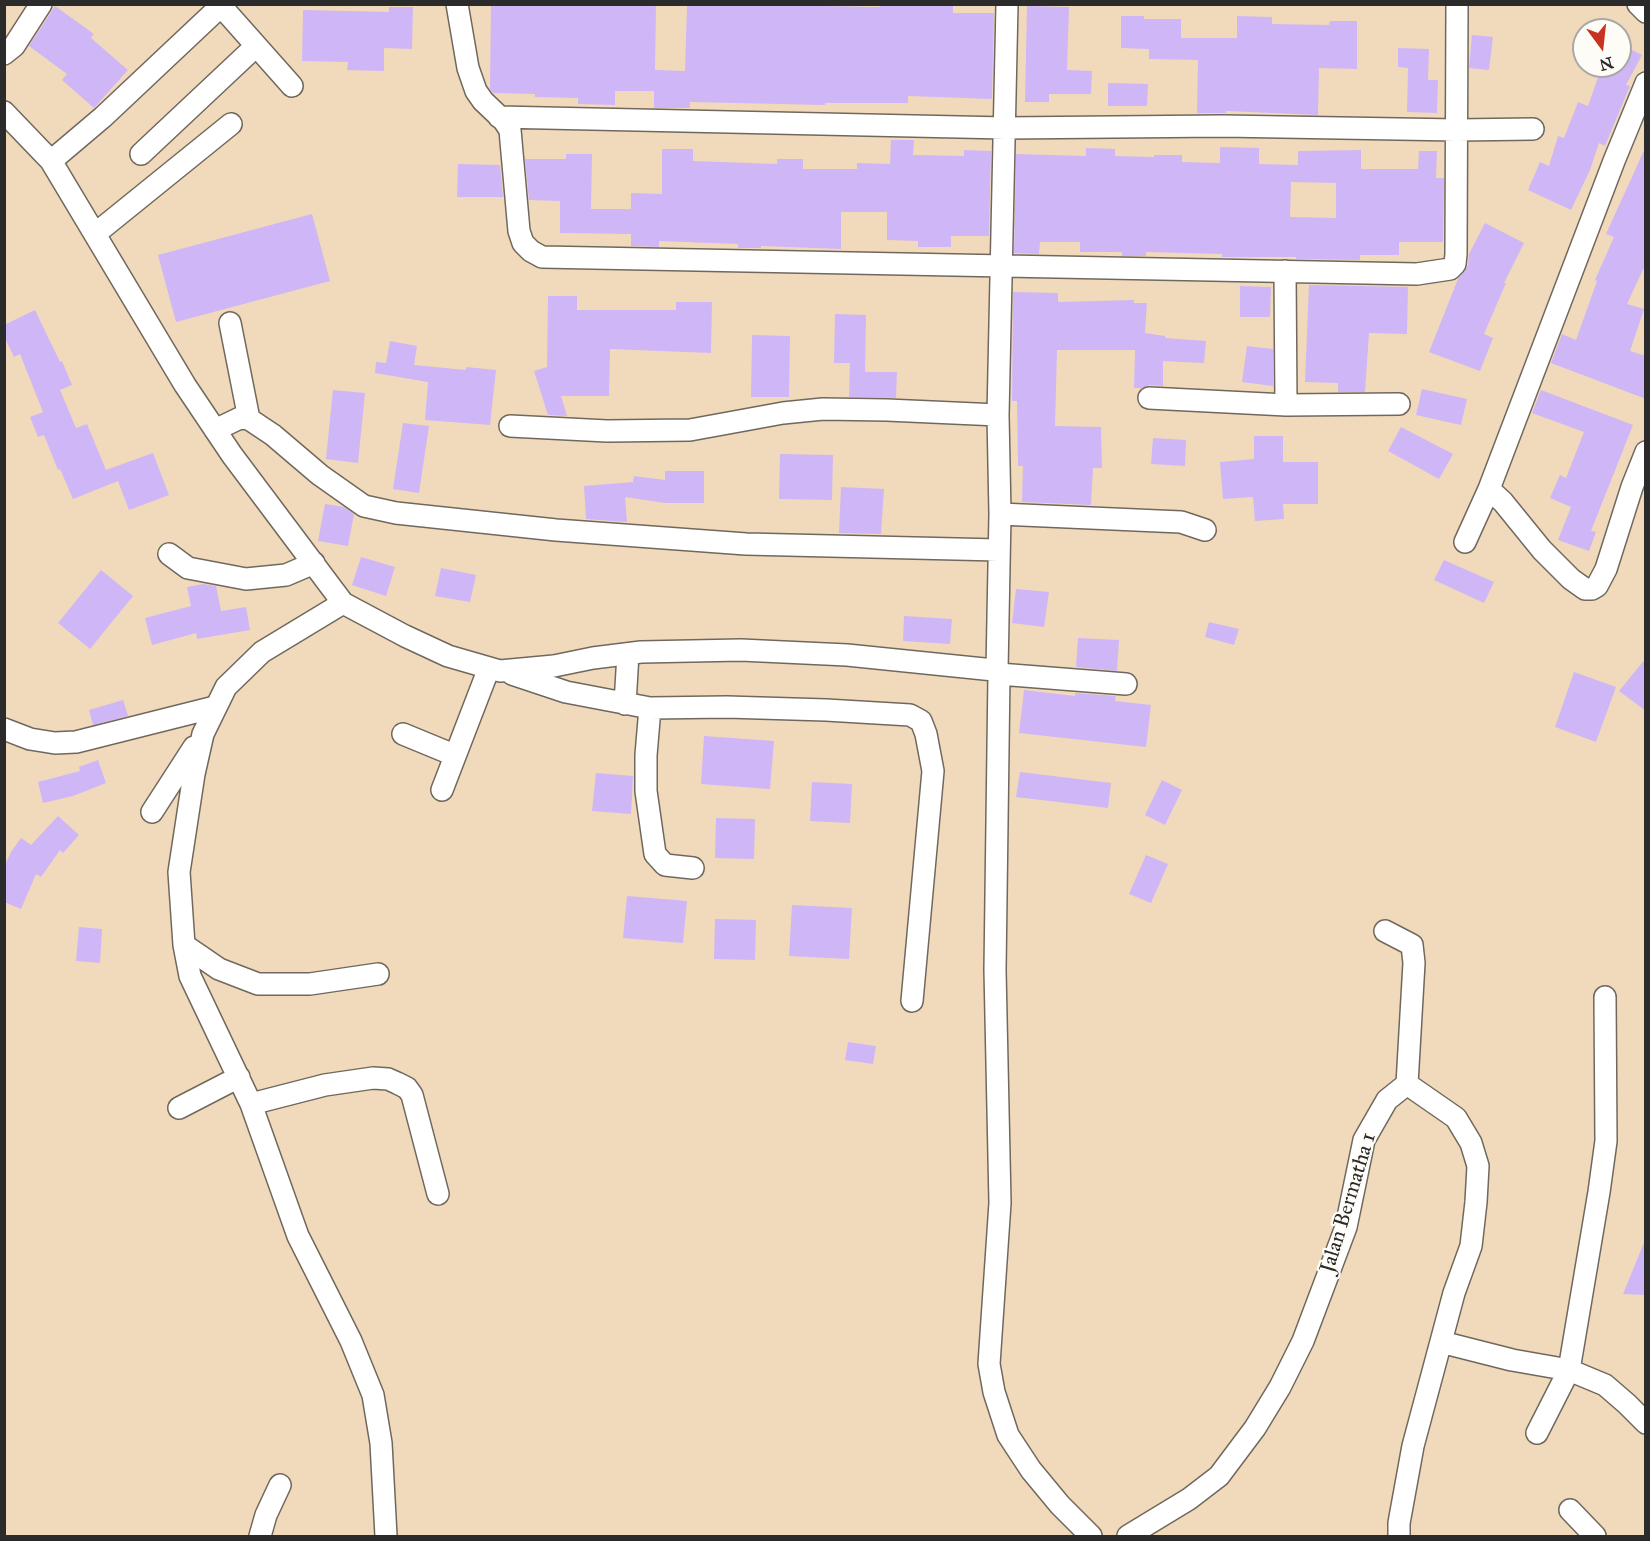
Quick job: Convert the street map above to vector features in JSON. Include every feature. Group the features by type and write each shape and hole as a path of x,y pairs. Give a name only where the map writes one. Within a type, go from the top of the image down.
{"street":[{"path":"4,54 14,46 41,4"},
{"path":"457,4 468,68 476,92 510,130 519,231 523,243 542,257 1417,274 1450,269 1455,264 1457,4"},
{"path":"1007,4 998,415 1000,514 998,672 1001,686 995,970 1000,1203 989,1364 994,1392 1008,1435 1031,1470 1091,1536"},
{"path":"1638,4 1645,12"},
{"path":"51,161 103,117 222,5 292,86"},
{"path":"141,154 256,46"},
{"path":"1466,542 1489,489 1614,160 1646,83"},
{"path":"4,112 51,161 185,385 232,455 343,603 448,656 566,692 650,708 727,707 826,710 910,715 921,721 926,734 933,771 912,1001"},
{"path":"498,117 1005,128 1223,126 1533,129"},
{"path":"95,234 231,124"},
{"path":"1285,271 1286,405"},
{"path":"230,322 249,419"},
{"path":"1149,398 1286,405 1400,404"},
{"path":"510,426 607,431 690,430 783,413 823,410 887,410 998,415"},
{"path":"215,430 240,418 249,419 273,435 320,476 364,506 396,513 556,530 746,544 999,550"},
{"path":"1489,489 1503,502 1542,550 1571,579 1585,589 1592,589 1597,586 1606,569 1632,487 1646,452"},
{"path":"1000,514 1181,522 1206,530"},
{"path":"169,554 188,568 246,579 286,575 314,563"},
{"path":"152,812 203,734 226,687 262,652 343,603"},
{"path":"494,669 554,666 594,658 678,650 741,650 847,655 1126,684"},
{"path":"625,704 628,654"},
{"path":"442,790 454,755 494,669"},
{"path":"4,729 30,739 55,743 76,742 215,707"},
{"path":"650,708 646,791 655,854 665,865 693,868"},
{"path":"203,734 192,785 179,872 184,945 190,976 251,1104 298,1236 351,1341 373,1395 381,1443 386,1536"},
{"path":"404,734 454,755"},
{"path":"1385,931 1412,945 1414,963 1407,1084 1456,1119 1471,1143 1478,1166 1471,1246 1454,1293 1413,1446 1399,1523 1399,1536"},
{"path":"184,945 219,969 258,984 310,984 378,974"},
{"path":"1537,1433 1569,1370 1606,1141 1605,997"},
{"path":"179,1108 239,1077"},
{"path":"251,1104 325,1085 373,1078 388,1079 397,1083 407,1088 412,1095 438,1194"},
{"name":"Jalan Bermatha 1","path":"1128,1536 1189,1499 1220,1476 1255,1428 1280,1387 1303,1341 1346,1227 1364,1140 1387,1100 1407,1084"},
{"path":"1441,1342 1512,1360 1569,1370 1605,1385 1646,1423"},
{"path":"260,1536 266,1515 280,1485"},
{"path":"1570,1510 1595,1536"}],"building":[{"path":"491,4 656,5 655,70 685,71 687,6 953,5 953,13 994,13 992,99 908,96 908,103 825,103 825,105 690,102 690,108 654,108 654,91 615,91 615,105 578,104 578,98 493,93 490,89"},
{"path":"55,6 94,34 91,38 128,70 94,108 62,80 67,74 29,46"},
{"path":"1027,6 1069,7 1067,70 1092,71 1091,94 1049,94 1049,102 1025,102"},
{"path":"389,7 413,7 412,49 384,48 384,71 347,70 348,62 302,61 303,10 389,12"},
{"path":"1121,16 1144,16 1144,19 1181,19 1181,38 1237,38 1237,16 1272,17 1272,24 1329,25 1330,21 1357,21 1357,69 1319,68 1318,115 1226,111 1226,113 1197,113 1198,60 1149,59 1149,49 1121,48"},
{"path":"1472,35 1493,37 1489,70 1469,68"},
{"path":"1398,48 1429,49 1428,80 1438,80 1437,113 1407,112 1408,68 1398,67"},
{"path":"1632,50 1642,55 1632,74"},
{"path":"1598,78 1630,78 1626,85 1630,86 1605,146 1599,143 1590,170 1571,210 1528,190 1540,162 1549,166 1558,136 1564,138 1578,102 1588,106"},
{"path":"1108,83 1148,84 1147,106 1108,106"},
{"path":"891,140 914,140 913,155 964,156 964,150 991,151 989,236 951,236 951,247 918,247 918,241 887,240 887,212 841,212 841,249 761,246 761,248 738,248 738,244 659,241 659,247 631,246 631,234 560,233 560,201 529,200 525,159 566,159 566,154 592,154 591,209 631,209 631,193 662,194 662,149 693,149 693,161 777,164 777,159 803,159 803,169 857,169 857,163 890,164"},
{"path":"1646,146 1646,263 1627,304 1644,309 1630,351 1646,356 1646,399 1551,363 1562,334 1576,340 1597,281 1595,280 1614,237 1606,234"},
{"path":"1220,147 1259,148 1259,164 1298,165 1298,151 1361,150 1361,169 1418,169 1419,151 1437,151 1436,178 1444,178 1443,242 1399,242 1399,255 1360,255 1360,260 1222,257 1222,254 1146,252 1146,256 1122,256 1122,252 1080,252 1080,242 1040,242 1039,254 1014,253 1016,154 1086,156 1086,148 1115,149 1115,156 1182,155 1182,162 1220,163","holes":["1291,182 1336,183 1336,218 1290,217"]},
{"path":"458,164 500,165 503,197 457,197"},
{"path":"312,214 330,281 176,322 158,255"},
{"path":"1485,223 1524,243 1504,283 1506,283 1484,334 1493,338 1480,371 1429,352 1458,279 1468,265 1469,254"},
{"path":"1309,285 1408,287 1407,334 1369,333 1365,392 1338,392 1338,383 1305,382"},
{"path":"1240,286 1271,287 1270,317 1240,317"},
{"path":"1013,292 1058,293 1058,302 1134,300 1134,303 1147,303 1145,333 1165,336 1165,338 1206,341 1204,363 1163,361 1163,386 1150,385 1142,388 1134,388 1135,350 1057,350 1055,426 1101,427 1102,468 1093,468 1091,505 1022,502 1023,466 1018,466 1017,401 1012,401"},
{"path":"548,296 577,296 577,310 676,310 676,302 712,302 711,353 610,349 609,396 561,396 567,416 548,415 534,371 547,367"},
{"path":"35,310 72,385 60,390 76,428 87,424 106,470 153,453 169,495 129,510 118,481 73,499 44,435 38,437 30,417 43,412 20,354 14,357 4,336 4,325"},
{"path":"835,314 866,315 865,372 897,372 896,398 849,397 850,363 834,363"},
{"path":"752,335 790,336 789,397 751,397"},
{"path":"390,341 417,346 414,365 466,370 466,367 496,370 490,425 425,420 428,382 375,373 376,362 386,363"},
{"path":"1247,346 1273,349 1273,386 1242,382"},
{"path":"1422,389 1467,399 1461,425 1416,415"},
{"path":"333,390 365,393 358,463 326,459"},
{"path":"1541,390 1633,425 1591,531 1596,532 1589,551 1558,540 1571,507 1550,498 1560,475 1566,478 1584,432 1532,413"},
{"path":"403,423 429,426 419,493 393,489"},
{"path":"1401,427 1453,454 1439,479 1388,451"},
{"path":"1254,436 1283,436 1283,462 1318,462 1318,504 1283,504 1284,519 1255,521 1253,497 1223,499 1220,462 1254,459"},
{"path":"1153,438 1186,440 1185,466 1151,464"},
{"path":"780,454 833,455 832,500 779,499"},
{"path":"665,471 704,471 704,503 665,503 625,497 627,522 586,519 584,486 633,482 634,476 665,480"},
{"path":"841,487 884,489 881,534 839,533"},
{"path":"325,504 344,507 354,514 348,546 318,541"},
{"path":"361,557 395,567 386,596 352,585"},
{"path":"1444,560 1494,582 1484,603 1434,580"},
{"path":"441,568 476,575 470,602 435,596"},
{"path":"101,570 133,596 90,649 58,623"},
{"path":"203,584 216,586 221,611 246,607 250,630 197,639 196,633 152,645 145,618 191,606 187,587"},
{"path":"1016,589 1049,592 1044,627 1012,623"},
{"path":"904,616 952,619 950,644 903,641"},
{"path":"1209,622 1239,629 1234,645 1205,637"},
{"path":"1078,638 1119,640 1117,671 1076,667"},
{"path":"1646,658 1646,711 1619,691"},
{"path":"1574,672 1616,687 1596,742 1555,727"},
{"path":"1024,690 1075,696 1075,693 1116,696 1115,701 1151,705 1146,747 1019,733"},
{"path":"123,700 128,716 93,725 89,710"},
{"path":"704,736 774,741 770,789 701,784"},
{"path":"98,760 106,783 73,796 43,803 38,782 80,771 79,767"},
{"path":"1020,772 1111,783 1108,808 1016,797"},
{"path":"596,773 633,776 631,814 592,811"},
{"path":"1162,780 1182,790 1165,825 1145,815"},
{"path":"812,782 852,784 850,823 810,821"},
{"path":"58,816 79,835 63,853 60,850 41,877 36,874 21,909 4,902 4,867 11,852 21,838 31,845"},
{"path":"716,818 755,819 754,859 715,858"},
{"path":"1146,855 1168,864 1151,903 1129,894"},
{"path":"627,896 687,901 683,943 623,938"},
{"path":"792,905 852,908 849,959 789,956"},
{"path":"715,919 756,920 755,960 714,959"},
{"path":"79,927 102,929 100,963 76,961"},
{"path":"848,1042 876,1046 873,1064 845,1060"},
{"path":"1645,1240 1646,1295 1623,1294"}]}
